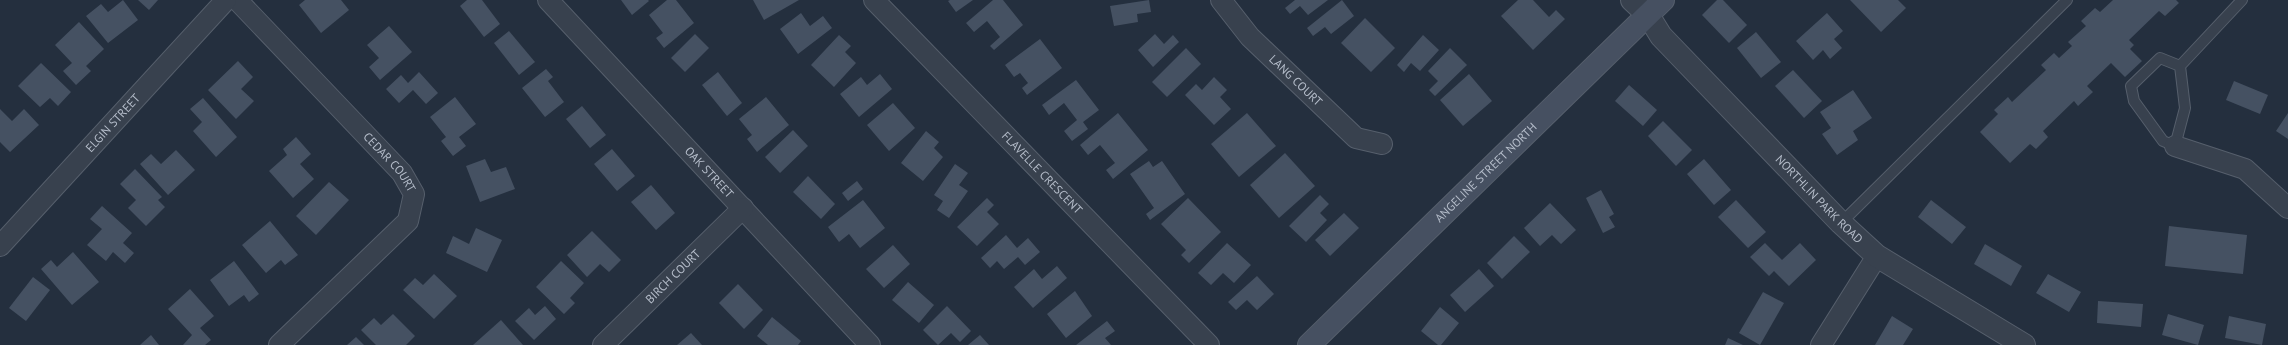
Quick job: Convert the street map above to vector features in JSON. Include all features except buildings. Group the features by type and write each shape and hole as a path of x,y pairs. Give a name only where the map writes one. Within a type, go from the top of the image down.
{"main road":[{"name":"ANGELINE STREET NORTH","path":"1309,345 1655,7"}],"street":[{"name":"ELGIN STREET","path":"0,246 226,0"},
{"name":"CEDAR COURT","path":"237,0 402,173 414,194 408,221 279,345"},
{"name":"OAK STREET","path":"548,0 870,345"},
{"name":"FLAVELLE CRESCENT","path":"874,0 1209,345"},
{"name":"LANG COURT","path":"1221,0 1250,37 1356,138 1382,144"},
{"name":"NORTHLIN PARK ROAD","path":"1632,0 1655,7 1661,36 1841,223 1877,256 2024,345"},
{"path":"2175,146 2245,169 2288,208"},
{"name":"BIRCH COURT","path":"603,345 743,208"},
{"path":"1821,345 1877,256"}],"lane":[{"path":"1841,223 2066,0"},
{"path":"2180,66 2160,58 2131,86 2134,101 2163,141 2175,146 2185,108 2180,66 2242,0"}]}
